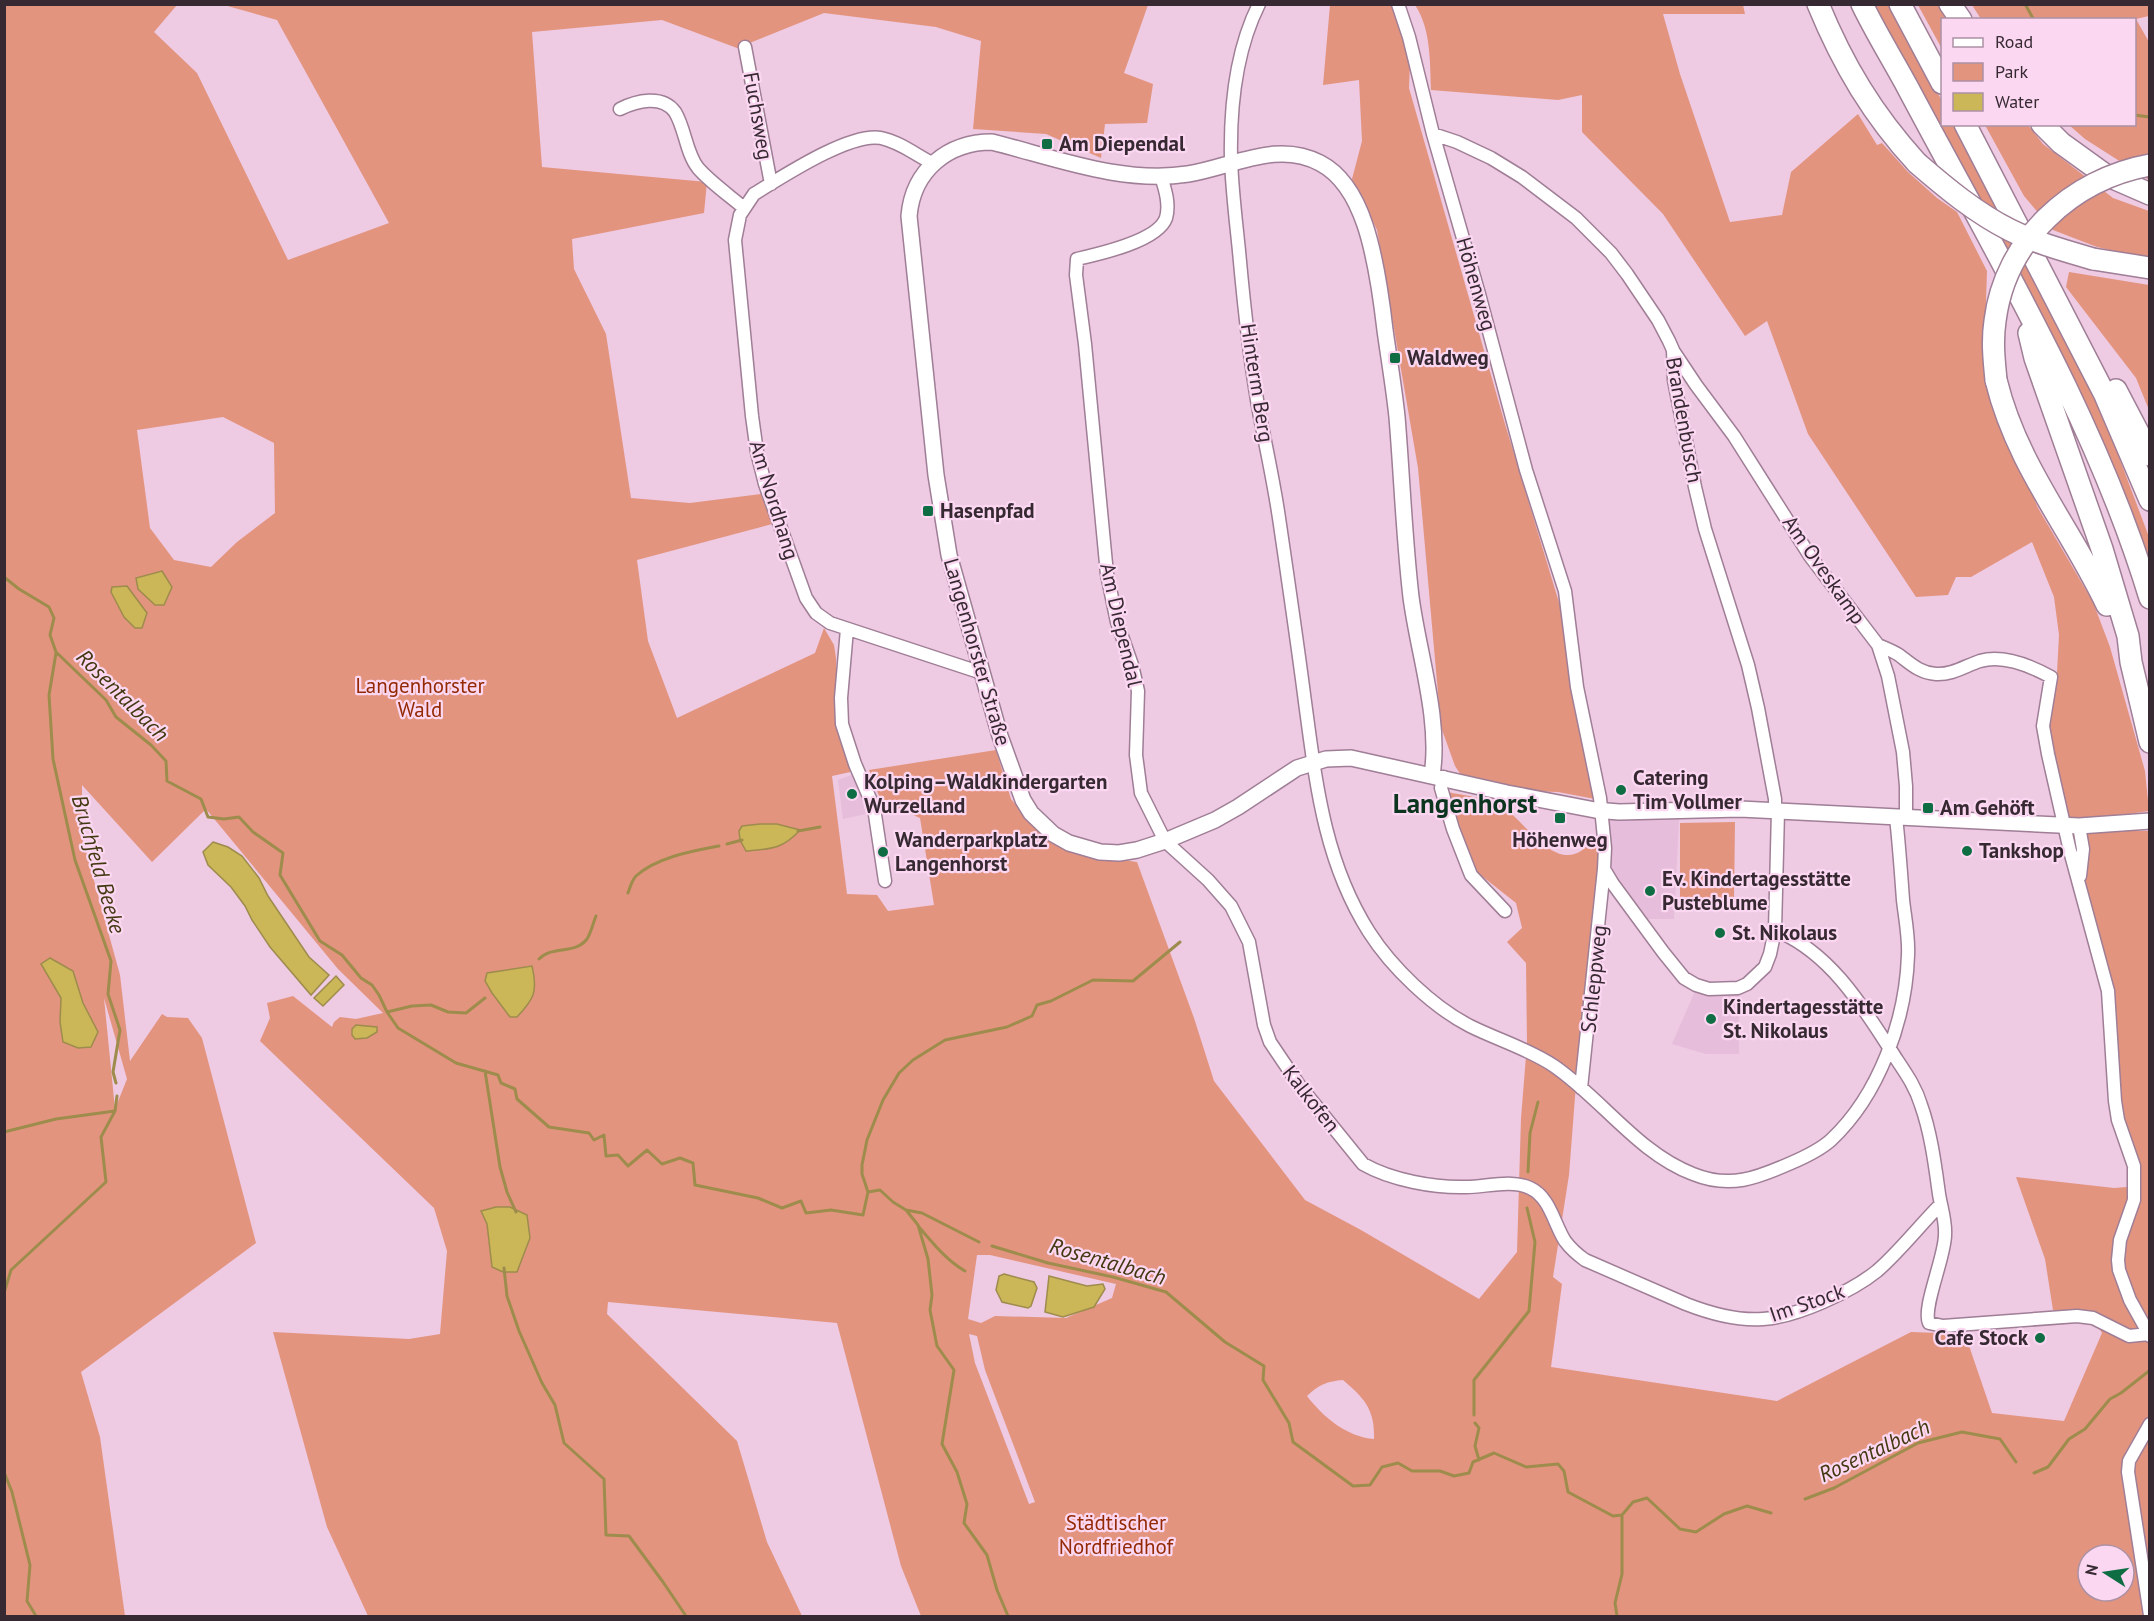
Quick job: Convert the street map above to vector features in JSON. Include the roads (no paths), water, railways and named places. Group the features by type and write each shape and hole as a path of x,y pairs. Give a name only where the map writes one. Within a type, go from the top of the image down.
{"highway":[{"path":"1818,4 1857,86 1880,119 1917,163 1956,196 2013,232 2093,259 2150,268"},
{"path":"1862,4 2022,300 2095,451 2150,598"},
{"path":"1900,4 1941,81"},
{"path":"1950,4 1959,18"},
{"path":"1966,126 2105,395 2150,500"},
{"path":"2044,126 2061,143 2104,174 2150,194"},
{"path":"2131,662 2093,576 2018,446 1996,380 1993,350 1997,309 2008,274 2030,236 2044,219 2079,192 2119,173 2150,165"},
{"path":"2050,286 2086,332 2150,455"},
{"path":"2022,300 2035,358 2102,549 2128,636 2131,662 2150,742"}],"street":[{"name":"Hinterm Berg","path":"1259,4 1245,43 1238,72 1234,98 1231,163 1250,350 1259,413 1280,518 1313,763 1325,830 1332,855 1360,916 1387,957 1430,998 1465,1023 1552,1065 1577,1084 1645,1145 1683,1170 1710,1180 1755,1179 1799,1160 1829,1142 1871,1088 1889,1046"},
{"name":"Höhenweg","path":"1398,4 1409,37 1433,134 1526,470 1565,591 1577,687 1600,798 1605,848 1604,869"},
{"name":"Fuchsweg","path":"745,47 771,184"},
{"path":"620,109 645,100 661,103 674,111 698,168 744,208"},
{"name":"Brandenbusch","path":"1433,134 1491,158 1522,177 1576,218 1611,253 1627,274 1658,321 1673,350 1674,380 1695,487 1705,529 1748,665 1777,811 1774,930 1765,967 1747,984 1738,988 1723,990 1702,987 1684,978 1604,869"},
{"name":"Am Nordhang","path":"932,163 905,147 881,138 863,138 846,143 754,194 737,223 735,240 757,452 765,484 806,598 816,613 830,623 982,672"},
{"path":"932,163 958,147 976,142 992,142 1109,172 1144,176 1187,174 1282,153 1296,154 1321,164 1346,186 1365,224 1382,301 1396,416 1412,599 1434,727 1438,776 1471,875 1504,910"},
{"name":"Langenhorster Straße","path":"932,163 910,202 909,216 941,518 949,555 1000,736 1023,800 1042,824 1069,843 1100,852 1119,853 1137,850 1166,841 1215,820 1298,768 1326,759 1352,758 1507,793 1600,811 1635,813 1705,810 1777,811 2072,825 2150,820"},
{"name":"Am Diependal","path":"1161,176 1167,205 1165,219 1159,229 1122,247 1077,259 1076,275 1085,344 1107,574 1117,622 1132,665 1138,691 1136,755 1138,776 1141,793 1166,841"},
{"name":"Am Oveskamp","path":"1673,350 1734,436 1810,556 1878,645 1888,676 1903,752 1906,786 1901,817"},
{"path":"847,629 841,698 842,724 848,747 874,808 885,881"},
{"path":"1774,930 1801,944 1843,981 1862,1005 1915,1089 1921,1105 1946,1234 1926,1317 1929,1323 1953,1326 2077,1316 2093,1318 2129,1336 2149,1335 2130,1300 2119,1270 2120,1240 2134,1200 2134,1166 2118,1120 2115,1101 2108,991 2080,884 2084,849 2072,825 2043,726 2051,677 2020,663 1995,658 1982,660 1957,671 1933,674 1914,667 1897,653 1878,645"},
{"path":"1889,1046 1904,993 1908,957 1901,817"},
{"name":"Kalkofen","path":"1166,841 1208,880 1231,906 1249,942 1264,1025 1270,1042 1299,1085 1363,1164 1385,1175 1454,1187 1509,1184 1525,1186 1539,1194 1550,1209 1559,1228"},
{"name":"Schleppweg","path":"1577,1084 1604,869"},
{"name":"Im Stock","path":"1559,1228 1576,1254 1596,1265 1701,1310 1761,1319 1784,1315 1823,1301 1857,1285 1894,1254 1941,1204"},
{"path":"2150,1424 2129,1461 2128,1472 2150,1615"}],"water":[{"path":"162,571 172,587 164,605 155,605 138,589 136,578"},
{"path":"127,586 147,613 142,628 135,628 124,617 111,592 112,587"},
{"path":"777,824 800,830 788,841 776,847 746,851 740,840 739,831 742,826"},
{"path":"213,842 228,847 242,856 259,878 268,896 309,957 329,975 311,995 270,947 231,887 208,865 203,852"},
{"path":"50,958 73,971 83,1003 98,1032 91,1047 78,1048 63,1042 60,1022 61,998 41,964"},
{"path":"532,966 535,982 531,1000 517,1017 510,1017 485,981 487,973"},
{"path":"336,976 344,985 323,1006 314,998"},
{"path":"356,1025 377,1027 377,1032 367,1038 355,1039 352,1029"},
{"path":"496,1207 510,1207 527,1215 530,1238 517,1272 503,1272 492,1267 487,1224 481,1211"},
{"path":"1004,1274 1034,1282 1037,1288 1031,1306 1028,1308 1002,1302 996,1290 999,1276"},
{"path":"1049,1276 1087,1286 1103,1284 1105,1289 1094,1307 1063,1317 1045,1312"}],"waterway":[{"path":"2025,4 2033,18"},
{"path":"2136,115 2150,117"},
{"name":"Rosentalbach","path":"4,577 49,607 54,618 50,635 56,652 106,700 116,717 151,745 166,761 167,781 201,799 208,817 224,819 239,817 253,832 283,853 280,875 320,941 342,955 361,978 372,985 398,1028 456,1063 498,1075 501,1083 515,1089 517,1099 549,1127 589,1133 594,1140 604,1135 606,1156 618,1155 628,1166 647,1150 662,1164 680,1158 693,1163 695,1185 758,1198 782,1208 801,1201 806,1213 831,1210 863,1215 868,1192 880,1190 906,1210 922,1213 979,1242"},
{"name":"Bruchfeld Beeke","path":"56,653 49,695 53,759 75,860 111,961 108,994 120,1030 113,1072 116,1083"},
{"path":"798,831 820,827"},
{"path":"727,844 742,840"},
{"path":"628,893 636,876 654,864 665,859 719,846"},
{"path":"539,959 550,952 570,949 582,944 587,939 596,916"},
{"path":"868,1192 862,1174 867,1140 883,1100 899,1073 913,1060 945,1040 1007,1027 1032,1016 1037,1005 1051,1001 1093,980 1133,981 1180,942"},
{"path":"387,1012 412,1006 431,1005 448,1012 466,1013 485,998"},
{"path":"485,1071 500,1167 516,1212"},
{"name":"Bruchfeld Beeke","path":"4,1293 11,1270 106,1182 101,1137 115,1111 117,1096"},
{"path":"1528,1172 1530,1133 1538,1102"},
{"path":"4,1132 56,1119 115,1111"},
{"path":"1474,1415 1474,1380 1529,1311 1535,1242 1527,1208"},
{"path":"906,1210 918,1225 928,1259 932,1295 930,1310 937,1346 954,1370 942,1444 957,1472 967,1504 964,1523 987,1555 997,1590 1008,1616"},
{"path":"919,1227 946,1256 965,1271"},
{"name":"Rosentalbach","path":"992,1246 1048,1263 1113,1277 1166,1292 1225,1342 1264,1366 1263,1380 1289,1423 1293,1442 1353,1486 1370,1485 1382,1467 1398,1463 1412,1471 1440,1471 1454,1476 1469,1473 1473,1462 1494,1453 1526,1467 1558,1464 1564,1471 1568,1492 1613,1516 1622,1515 1633,1502 1647,1498 1680,1529 1696,1532 1724,1514 1747,1506 1771,1513"},
{"path":"504,1268 507,1296 519,1331 542,1383 555,1405 564,1443 604,1479 606,1535 629,1536 686,1616"},
{"name":"Rosentalbach","path":"2034,1473 2048,1467 2069,1439 2085,1429 2110,1399 2149,1371"},
{"path":"1475,1423 1479,1428 1475,1446 1479,1460"},
{"name":"Rosentalbach","path":"1805,1499 1834,1488 1918,1443 1962,1432 2000,1439 2016,1462"},
{"name":"Bruchfeld Beeke","path":"4,1472 12,1492 30,1565 27,1601 36,1616"},
{"path":"1617,1616 1615,1603 1622,1574 1622,1515"}],"place":[{"name":"Am Diependal","path":"1047,144"},
{"name":"Waldweg","path":"1395,358"},
{"name":"Hasenpfad","path":"928,511"},
{"name":"Catering Tim Vollmer","path":"1621,790"},
{"name":"Kolping–Waldkindergarten Wurzelland","path":"852,794"},
{"name":"Am Gehöft","path":"1928,808"},
{"name":"Höhenweg","path":"1560,818"},
{"name":"Tankshop","path":"1967,851"},
{"name":"Wanderparkplatz Langenhorst","path":"883,852"},
{"name":"Ev. Kindertagesstätte Pusteblume","path":"1650,891"},
{"name":"St. Nikolaus","path":"1720,933"},
{"name":"Kindertagesstätte St. Nikolaus","path":"1711,1019"},
{"name":"Cafe Stock","path":"2040,1338"}],"district":[{"name":"Langenhorst","path":"1465,804"}],"park label":[{"name":"Langenhorster Wald","path":"420,698"},
{"name":"Städtischer Nordfriedhof","path":"1116,1535"}]}
